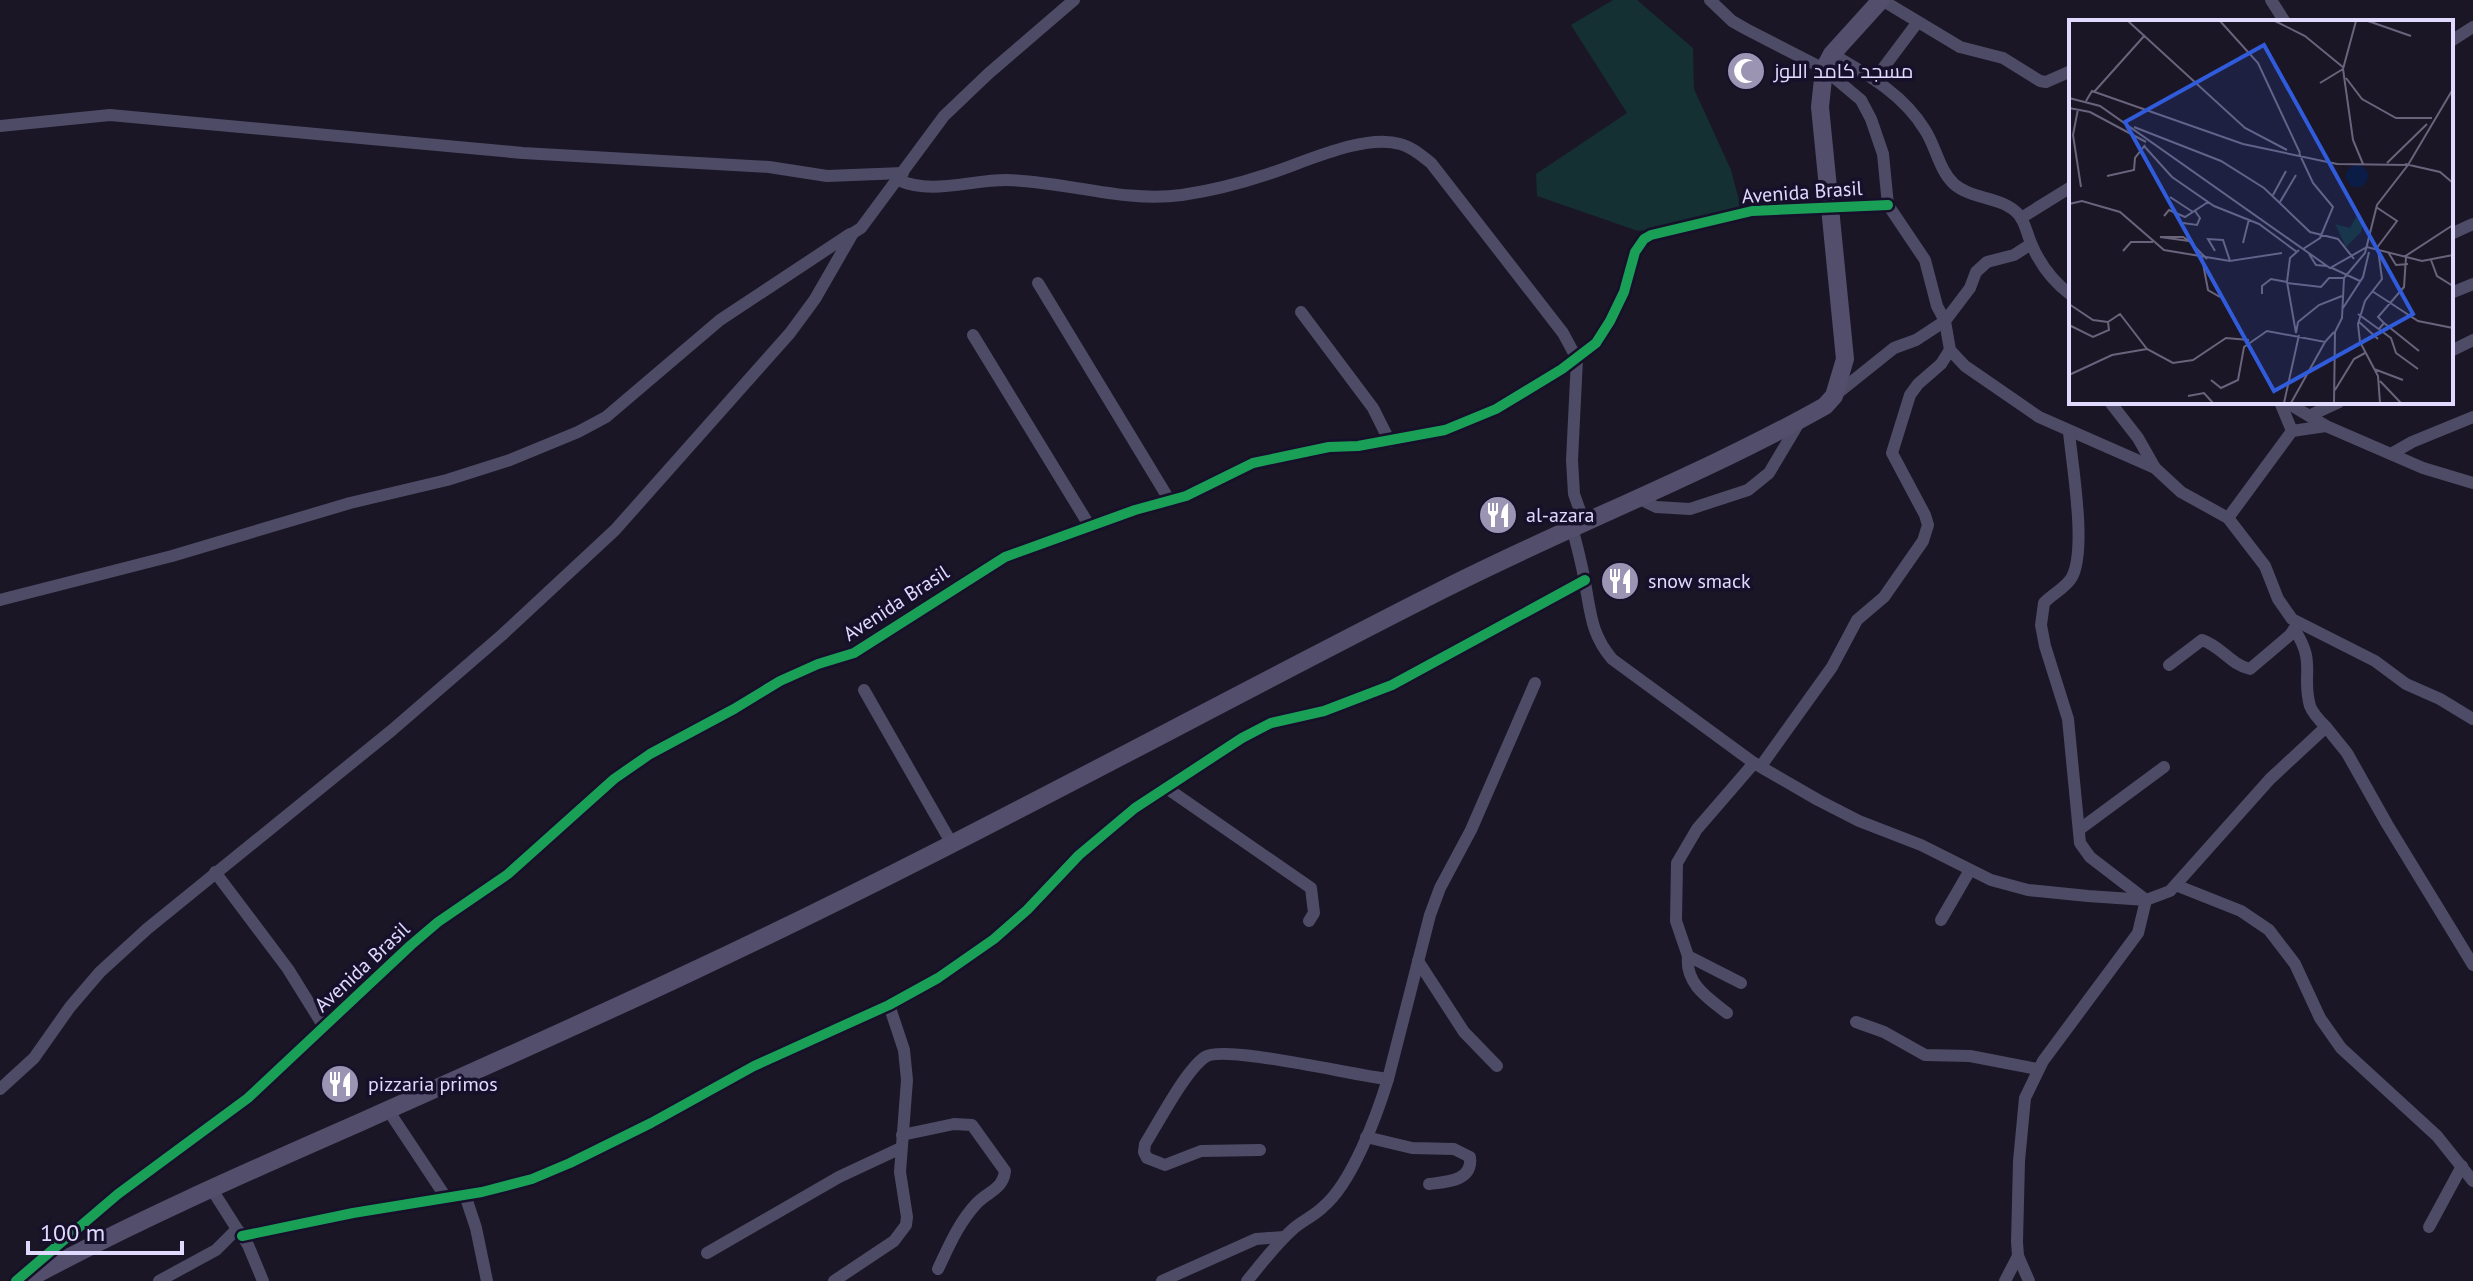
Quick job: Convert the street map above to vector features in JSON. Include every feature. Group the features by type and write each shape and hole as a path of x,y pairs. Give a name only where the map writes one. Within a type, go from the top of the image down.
{"main road":[{"path":"24,1281 211,1188 695,971 952,844 1284,669 1578,525 1640,499 1825,406 1834,396 1845,359 1820,107 1828,62 1874,3"}],"street":[{"path":"0,600 172,556 350,503 447,480 510,460 606,417 720,320 861,228 944,116 966,93 1074,0"},
{"path":"1710,0 1732,21 1746,29 1875,79 1904,102 1927,133 1944,172 1954,184 1967,192 2000,202 2021,218 2031,244 2050,277 2069,293"},
{"path":"2271,0 2278,20"},
{"path":"1874,3 1970,51 2003,58 2040,81 2046,82 2069,72"},
{"path":"1875,79 1917,23"},
{"path":"2453,40 2473,27"},
{"path":"1828,62 1861,100 1871,119 1883,154 1888,205 1925,260 1937,306 1945,321 1950,350 1965,366 2039,417 2155,468"},
{"path":"0,126 110,115 523,153 769,167 827,176 900,176 913,187 981,181 1038,182 1161,197 1222,186 1371,142 1399,143 1431,163 1563,333 1577,359 1572,460 1574,494 1590,619 1600,644 1612,659 1758,764 1859,821 1921,845 1991,880 2028,890 2146,900 2178,886 2253,797 2326,727"},
{"path":"2021,218 2069,188"},
{"name":"Avenida Brasil","path":"16,1281 118,1194 248,1098 420,938 508,874 614,779 650,754 780,681 818,664 854,653 1005,557 1089,525 1186,496 1253,463 1329,447 1390,442 1445,430 1496,409 1577,359 1596,343 1610,321 1628,281 1635,252 1644,239 1741,213 1888,205"},
{"path":"2453,233 2473,224"},
{"path":"0,1089 34,1058 70,1007 100,972 215,872 391,731 502,635 615,530 790,333 822,287 853,233"},
{"path":"1834,396 1894,348 1916,340 1945,321 1970,288 1976,272 1987,262 2014,255 2031,244"},
{"path":"1038,283 1170,501"},
{"path":"2453,292 2473,284"},
{"path":"1301,312 1373,408 1390,442"},
{"path":"973,335 1089,525"},
{"path":"2453,350 2473,340"},
{"path":"1727,1013 1695,985 1687,970 1688,956 1676,921 1677,863 1697,829 1758,764 1832,667 1857,620 1884,597 1923,541 1928,525 1925,515 1892,453 1910,395 1941,364 1950,350"},
{"path":"2112,404 2138,438 2155,468 2181,492 2228,518 2265,566 2278,599 2304,644 2310,706 2347,753 2457,943 2473,965"},
{"path":"2281,404 2292,431"},
{"path":"2290,404 2326,426 2435,472 2473,483"},
{"path":"2311,415 2335,404"},
{"path":"2391,454 2473,417"},
{"path":"1640,499 1656,507 1690,509 1748,490 1769,473 1802,418"},
{"path":"2228,518 2292,431 2326,426"},
{"path":"2069,432 2075,476 2077,554 2070,580 2044,603 2041,625 2068,719 2080,843 2090,857 2146,900"},
{"path":"159,1281 216,1250 240,1232 447,1199 532,1179 570,1163 754,1066 889,1005 938,978 994,939 1027,910 1079,855 1135,808 1242,738 1271,723 1324,711 1392,685 1585,580"},
{"path":"2169,665 2202,640 2214,645 2239,666 2250,669 2296,626"},
{"path":"2296,626 2375,661 2406,684 2440,699 2473,719"},
{"path":"1247,1281 1284,1237 1324,1207 1344,1181 1366,1137 1388,1079 1430,915 1440,888 1471,830 1535,683"},
{"path":"864,690 952,844"},
{"path":"2080,829 2164,767"},
{"path":"1168,789 1311,888 1314,913 1309,921"},
{"path":"1941,920 1970,870"},
{"path":"215,872 288,969 324,1027"},
{"path":"2178,886 2241,911 2269,930 2295,964 2320,1018 2341,1048 2437,1136 2473,1181"},
{"path":"2029,1281 2018,1256 2019,1161 2025,1098 2037,1069 2138,933 2146,900"},
{"path":"1688,956 1741,983"},
{"path":"1418,961 1464,1032 1497,1066"},
{"path":"834,1281 894,1241 903,1231 907,1217 902,1196 902,1142 907,1080 904,1050 889,1005"},
{"path":"1856,1022 1884,1032 1925,1055 1970,1056 2037,1069"},
{"path":"1260,1150 1201,1151 1165,1165 1147,1158 1144,1152 1145,1144 1188,1075 1213,1053 1388,1079"},
{"path":"388,1110 447,1199"},
{"path":"707,1253 902,1142 954,1124 972,1125 1005,1171 1000,1186 979,1201 952,1238 938,1269"},
{"path":"1366,1137 1412,1148 1454,1149 1470,1157 1470,1169 1463,1177 1429,1184"},
{"path":"2429,1227 2462,1166"},
{"path":"211,1188 240,1232 263,1281"},
{"path":"465,1195 476,1228 487,1281"},
{"path":"1162,1281 1256,1239 1284,1237"},
{"path":"2005,1281 2018,1256"},
{"path":"1256,1270 1266,1281"}],"green space":[{"path":"1613,0 1637,0 1693,48 1694,89 1731,170 1741,208 1704,224 1638,231 1537,196 1536,174 1627,113 1571,25"}],"cycle path":[{"path":"16,1281 118,1194 248,1098 411,945 438,922 508,874 614,779 650,754 780,681 818,664 854,653 1005,557 1135,510 1186,496 1253,463 1329,447 1358,446 1445,430 1496,409 1562,369 1596,343 1624,292 1635,252 1651,235 1752,211 1888,205"},
{"path":"242,1236 353,1213 482,1192 532,1179 570,1163 754,1066 889,1005 938,978 994,939 1027,910 1079,855 1135,808 1242,738 1271,723 1324,711 1392,685 1585,580"}],"place":[{"name":"مسجد كامد اللوز","path":"1746,71"},
{"name":"al-azara","path":"1498,515"},
{"name":"snow smack","path":"1620,581"},
{"name":"pizzaria primos","path":"340,1084"}]}
